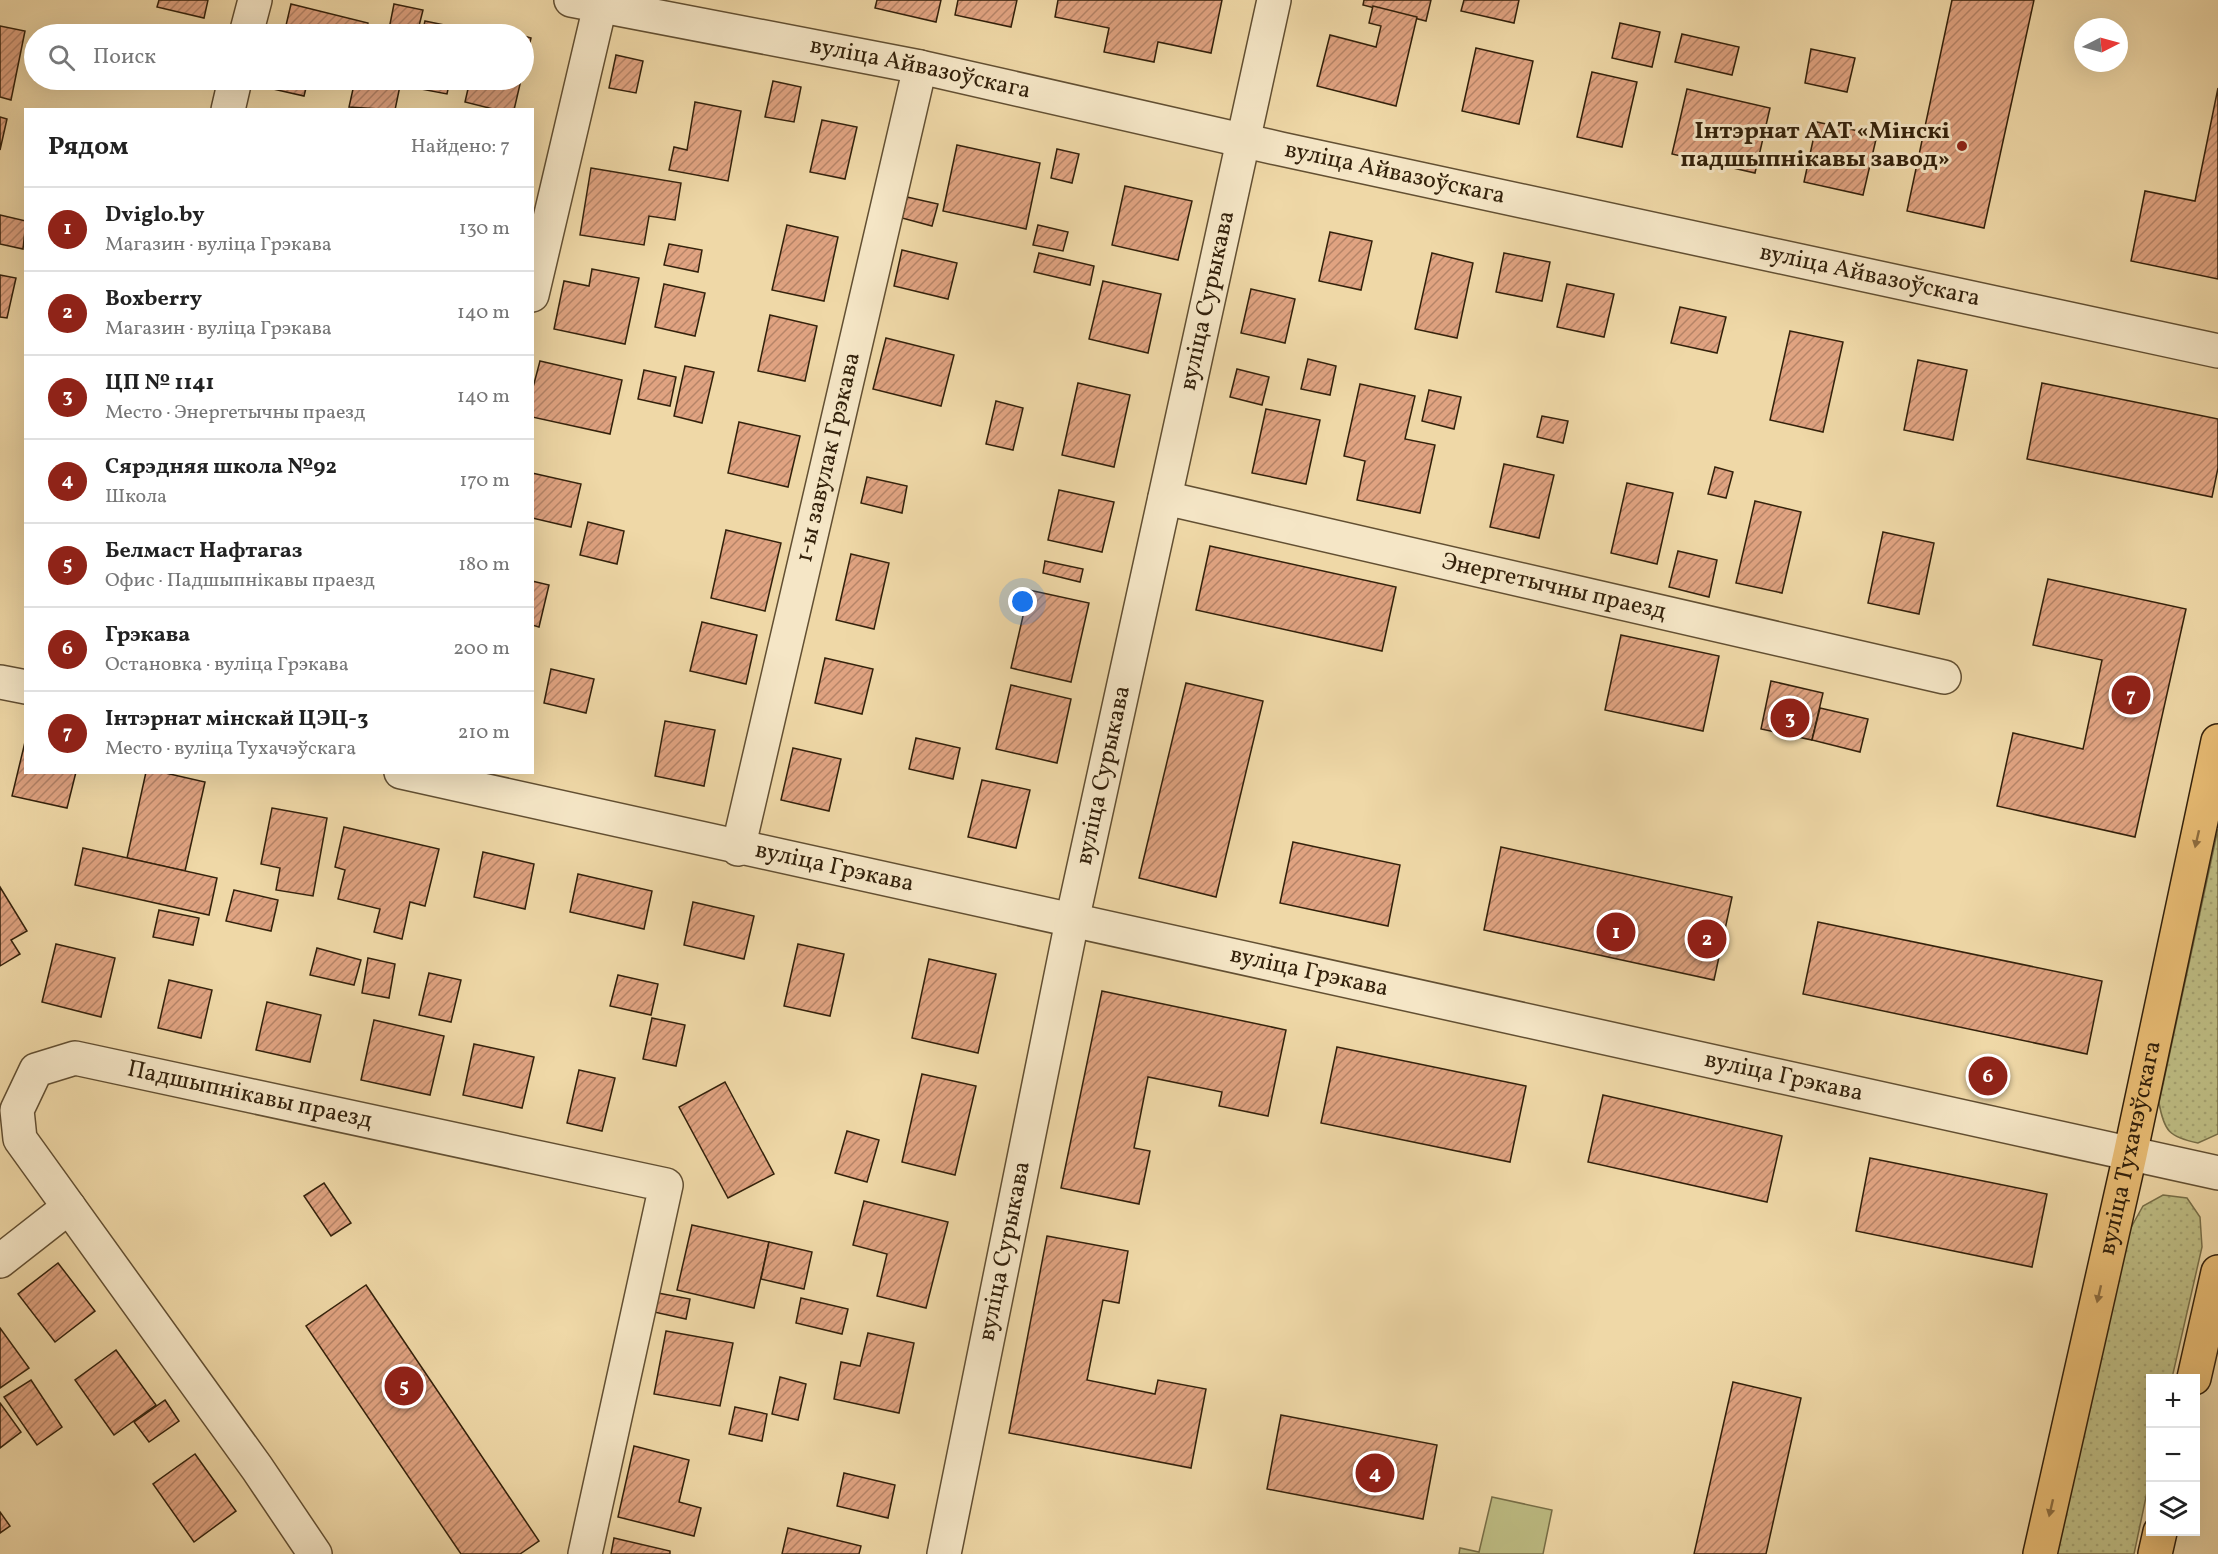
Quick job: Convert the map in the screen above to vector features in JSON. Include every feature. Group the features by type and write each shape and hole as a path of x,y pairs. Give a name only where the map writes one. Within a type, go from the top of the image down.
{"main road":[{"name":"вуліца Тухачэўскага","path":"2040,1554 2130,1155 2218,741"},
{"path":"2195,1374 2218,1272"},
{"path":"2155,1554 2159,1536"}],"street":[{"path":"249,24 255,0"},
{"name":"вуліца Сурыкава","path":"944,1554 1072,921 1274,0"},
{"path":"534,284 586,3"},
{"name":"вуліца Айвазоўскага","path":"586,3 920,67 1243,140 2218,351"},
{"name":"1-ы завулак Грэкава","path":"738,849 920,67"},
{"path":"228,108 233,90"},
{"name":"Энергетычны праезд","path":"1165,498 1944,677"},
{"path":"0,682 24,687"},
{"name":"вуліца Грэкава","path":"414,774 738,849 1756,1070 2218,1173"},
{"name":"Падшыпнікавы праезд","path":"315,1554 257,1468 20,1139 17,1110 36,1070 75,1058 666,1185 585,1554"},
{"path":"0,1261 69,1207"}],"shaded area":[{"path":"2218,829 2218,1134 2198,1143 2180,1138 2170,1131 2163,1120 2159,1103"},
{"path":"2163,1195 2187,1198 2200,1217 2202,1247 2173,1374 2146,1374 2146,1497 2134,1554 2057,1554 2128,1233 2143,1206"},
{"path":"1492,1497 1552,1510 1543,1554 1459,1554 1460,1548 1479,1552"}],"building":[{"path":"159,0 208,0 204,18 157,7"},
{"path":"877,0 941,0 936,22 875,8"},
{"path":"958,0 1017,0 1011,27 955,15"},
{"path":"1058,0 1222,0 1211,53 1158,42 1154,62 1104,52 1109,28 1055,17"},
{"path":"1364,0 1431,0 1426,21 1363,5"},
{"path":"1464,0 1519,0 1514,23 1461,11"},
{"name":"Інтэрнат ААТ «Мінскі падшыпнікавы завод»","path":"1952,0 2034,0 1984,228 1907,211"},
{"path":"291,4 368,23 368,24 286,24"},
{"path":"394,4 423,10 420,24 390,24"},
{"path":"1373,6 1417,17 1396,106 1317,86 1330,35 1376,47 1381,26 1369,23"},
{"path":"425,21 440,24 424,24"},
{"path":"1620,23 1660,32 1652,67 1612,58"},
{"path":"0,26 24,31 24,36 11,100 0,97"},
{"path":"1682,34 1739,47 1732,75 1675,62"},
{"path":"1476,48 1533,61 1519,124 1462,111"},
{"path":"1811,49 1855,58 1847,92 1805,83"},
{"path":"616,55 643,61 636,93 609,88"},
{"path":"1592,72 1637,82 1622,147 1577,137"},
{"path":"773,81 801,87 794,122 765,117"},
{"path":"2218,88 2218,279 2131,261 2145,191 2195,201"},
{"path":"1687,89 1770,108 1755,173 1672,154"},
{"path":"277,90 306,90 304,96"},
{"path":"353,90 399,90 395,108 349,107"},
{"path":"426,90 448,90 447,94"},
{"path":"468,90 519,90 514,108 489,108 465,102"},
{"path":"695,102 741,111 728,181 669,170 674,147 687,150"},
{"path":"0,117 7,119 0,150"},
{"path":"822,120 857,127 845,179 810,172"},
{"path":"1817,122 1877,135 1863,195 1804,182"},
{"path":"957,145 1040,163 1026,229 943,211"},
{"path":"1057,149 1079,154 1072,183 1051,178"},
{"path":"591,168 681,183 675,220 649,216 644,245 580,235"},
{"path":"1125,186 1192,201 1178,260 1112,245"},
{"path":"907,197 938,204 932,226 902,218"},
{"path":"0,215 24,221 23,249 0,244"},
{"path":"787,225 838,237 824,301 772,290"},
{"path":"1038,225 1068,232 1063,251 1033,245"},
{"path":"1330,232 1372,241 1361,290 1319,281"},
{"path":"669,244 702,250 698,272 664,265"},
{"path":"902,250 957,263 948,299 894,286"},
{"path":"1039,253 1094,266 1090,285 1034,272"},
{"path":"1432,253 1473,263 1457,338 1415,329"},
{"path":"1504,253 1550,262 1542,301 1496,292"},
{"path":"592,269 639,278 625,344 554,329 564,281 589,286"},
{"path":"0,275 16,278 7,318 0,317"},
{"path":"1103,281 1161,294 1148,353 1089,339"},
{"path":"664,284 705,293 695,336 655,327"},
{"path":"1567,284 1614,294 1604,337 1557,327"},
{"path":"1251,289 1295,299 1285,343 1241,333"},
{"path":"1680,307 1726,317 1717,353 1671,343"},
{"path":"770,315 817,326 805,381 758,371"},
{"path":"1790,331 1843,342 1823,432 1770,420"},
{"path":"886,338 954,355 941,406 873,389"},
{"path":"1308,359 1336,366 1330,395 1301,389"},
{"path":"1918,360 1967,370 1953,440 1904,430"},
{"path":"540,361 622,380 610,434 534,417 534,384"},
{"path":"685,366 714,372 702,423 674,416"},
{"path":"1237,369 1269,377 1262,405 1230,397"},
{"path":"644,370 676,377 670,406 638,399"},
{"path":"1078,383 1130,395 1114,467 1062,455"},
{"path":"2042,383 2218,419 2218,468 2212,497 2027,459"},
{"path":"1360,384 1415,396 1405,439 1435,445 1420,513 1357,500 1365,461 1344,456"},
{"path":"1429,390 1461,397 1454,429 1422,421"},
{"path":"996,401 1023,408 1013,450 986,444"},
{"path":"1266,409 1320,420 1306,484 1252,473"},
{"path":"1542,416 1568,421 1563,443 1537,437"},
{"path":"739,422 800,436 788,487 728,473"},
{"path":"1504,464 1554,475 1539,538 1490,527"},
{"path":"1715,467 1733,472 1726,498 1708,494"},
{"path":"534,473 581,484 571,527 534,518"},
{"path":"867,477 907,486 902,513 861,503"},
{"path":"1627,483 1673,493 1657,564 1611,553"},
{"path":"1059,490 1114,502 1102,552 1048,540"},
{"path":"1755,501 1801,512 1782,593 1736,583"},
{"path":"588,522 624,531 617,564 580,555"},
{"path":"726,530 781,543 765,611 711,598"},
{"path":"1883,532 1934,543 1919,614 1868,603"},
{"path":"1210,546 1396,587 1382,651 1196,610"},
{"path":"1678,551 1717,560 1709,597 1669,587"},
{"path":"851,554 889,563 874,629 836,620"},
{"path":"1045,561 1083,569 1080,582 1043,573"},
{"path":"2048,579 2186,609 2135,837 1997,806 2013,733 2083,749 2102,660 2033,645"},
{"path":"534,581 549,585 539,627 534,626"},
{"path":"1029,590 1089,603 1071,682 1011,668"},
{"path":"702,622 757,635 746,684 690,671"},
{"path":"1621,635 1719,656 1703,731 1605,710"},
{"path":"825,658 873,669 862,714 815,703"},
{"path":"551,669 594,679 586,713 544,703"},
{"path":"1771,681 1823,693 1812,740 1761,729"},
{"path":"1186,683 1263,701 1216,897 1139,878"},
{"path":"1011,685 1071,699 1057,763 996,749"},
{"path":"1820,708 1868,719 1860,752 1812,740"},
{"path":"665,721 715,730 704,786 655,776"},
{"path":"916,738 960,748 953,779 909,769"},
{"path":"24,746 24,774 76,774 67,808 12,796"},
{"path":"793,748 841,759 829,811 781,800"},
{"path":"146,774 170,774 205,782 185,871 127,858"},
{"path":"982,780 1030,790 1016,848 968,837"},
{"path":"272,808 327,818 313,896 276,890 280,868 261,864"},
{"path":"344,827 439,849 425,906 410,902 402,939 374,932 380,909 338,899 345,870 335,867"},
{"path":"1293,842 1400,865 1388,926 1280,903"},
{"path":"1501,847 1732,897 1714,980 1484,930"},
{"path":"83,848 217,878 209,915 75,885"},
{"path":"483,852 534,864 525,909 474,897"},
{"path":"578,874 652,891 644,929 570,912"},
{"path":"0,887 27,931 11,940 20,954 0,966"},
{"path":"234,890 278,900 271,931 226,921"},
{"path":"693,902 754,916 744,959 684,945"},
{"path":"159,910 199,918 193,945 153,937"},
{"path":"1818,922 2102,981 2087,1054 1803,994"},
{"path":"56,944 115,958 101,1017 42,1002"},
{"path":"798,944 844,954 830,1016 784,1006"},
{"path":"317,948 361,960 354,985 310,975"},
{"path":"368,958 395,964 389,998 362,993"},
{"path":"929,959 996,974 978,1053 912,1038"},
{"path":"429,973 461,980 451,1022 419,1015"},
{"path":"618,975 658,984 651,1015 610,1006"},
{"path":"169,980 212,990 201,1038 158,1028"},
{"path":"1102,991 1286,1030 1268,1116 1219,1106 1222,1092 1148,1077 1134,1148 1150,1151 1139,1204 1061,1188"},
{"path":"267,1002 321,1015 310,1062 256,1050"},
{"path":"652,1018 685,1025 676,1066 643,1059"},
{"path":"374,1020 444,1036 430,1095 361,1080"},
{"path":"474,1044 534,1057 522,1108 463,1095"},
{"path":"1337,1047 1526,1086 1510,1162 1321,1123"},
{"path":"579,1070 615,1078 602,1131 567,1123"},
{"path":"922,1074 976,1086 955,1175 902,1162"},
{"path":"725,1082 774,1174 728,1198 679,1107"},
{"path":"1603,1095 1782,1136 1767,1202 1588,1162"},
{"path":"847,1131 879,1140 867,1182 835,1173"},
{"path":"1870,1158 2047,1194 2032,1267 1856,1231"},
{"path":"324,1183 351,1223 331,1236 304,1196"},
{"path":"864,1201 948,1222 926,1308 877,1296 887,1254 853,1245"},
{"path":"692,1225 769,1242 754,1308 677,1290"},
{"path":"1047,1236 1128,1251 1119,1303 1103,1300 1087,1380 1155,1394 1158,1380 1206,1389 1191,1468 1009,1433"},
{"path":"769,1242 812,1252 804,1289 761,1279"},
{"path":"58,1263 95,1311 55,1342 18,1294"},
{"path":"366,1285 539,1541 520,1554 461,1554 306,1326"},
{"path":"658,1293 690,1299 686,1319 654,1312"},
{"path":"801,1298 848,1309 842,1334 796,1323"},
{"path":"0,1328 29,1368 0,1388"},
{"path":"666,1331 733,1343 720,1406 654,1394"},
{"path":"868,1333 914,1343 899,1413 834,1399 841,1362 860,1366"},
{"path":"116,1350 156,1405 114,1435 75,1380"},
{"path":"780,1377 806,1384 798,1420 772,1414"},
{"path":"31,1380 62,1427 37,1445 4,1397"},
{"path":"1733,1382 1801,1398 1766,1554 1694,1554"},
{"path":"165,1400 179,1421 149,1442 134,1422"},
{"path":"0,1403 21,1432 0,1448"},
{"path":"735,1407 767,1414 762,1441 729,1434"},
{"path":"1281,1415 1437,1445 1423,1519 1267,1489"},
{"path":"634,1446 689,1460 679,1502 701,1508 694,1536 618,1517"},
{"path":"195,1454 236,1511 194,1542 153,1484"},
{"path":"844,1473 895,1485 888,1518 837,1506"},
{"path":"0,1512 10,1526 0,1533"},
{"path":"788,1528 861,1546 859,1554 782,1554"},
{"path":"614,1538 670,1551 670,1554 611,1554"}],"place":[{"name":"Інтэрнат ААТ «Мінскі падшыпнікавы завод»","path":"1962,146"},
{"name":"Інтэрнат мінскай ЦЭЦ-3","path":"2131,695"},
{"name":"ЦП № 1141","path":"1790,718"},
{"name":"Dviglo.by","path":"1616,932"},
{"name":"Boxberry","path":"1707,939"},
{"name":"Грэкава","path":"1988,1076"},
{"name":"Белмаст Нафтагаз","path":"404,1386"},
{"name":"Сярэдняя школа №92","path":"1375,1473"}]}
